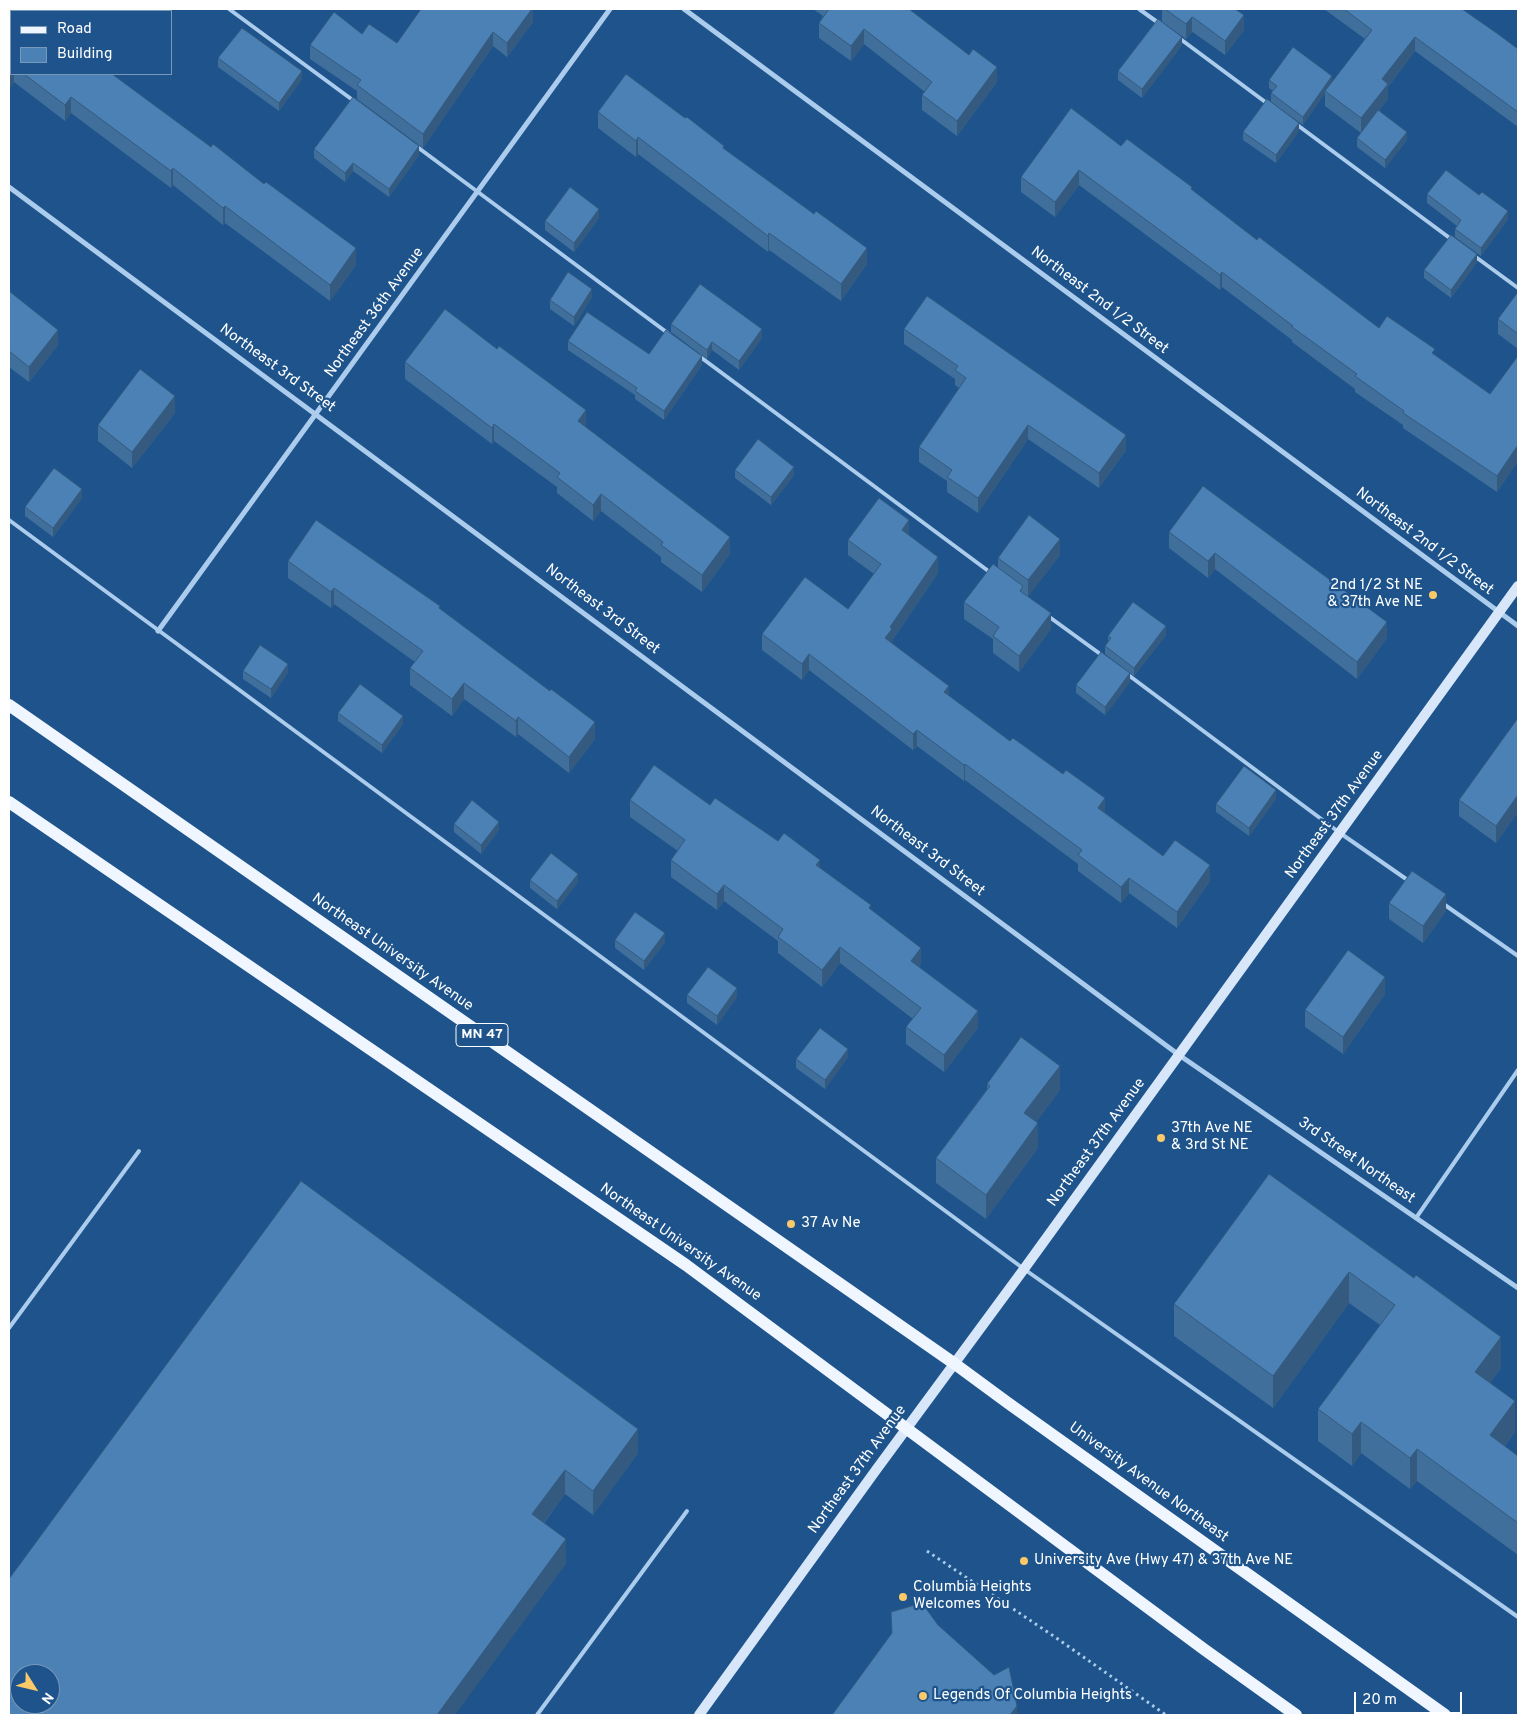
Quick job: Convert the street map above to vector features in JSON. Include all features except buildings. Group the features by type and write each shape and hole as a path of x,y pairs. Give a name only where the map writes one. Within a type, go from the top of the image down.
{"main road":[{"name":"Northeast University Avenue","path":"9,705 955,1364"},
{"name":"Northeast University Avenue","path":"9,802 686,1265 908,1428"},
{"name":"University Avenue Northeast","path":"955,1364 1445,1715"},
{"path":"908,1428 1205,1650 1296,1715"}],"street":[{"name":"Northeast 36th Avenue","path":"158,632 610,9"},
{"name":"Northeast 2nd 1/2 Street","path":"684,9 1518,626"},
{"name":"Northeast 3rd Street","path":"9,186 1179,1055"},
{"name":"Northeast 37th Avenue","path":"699,1715 1518,586"},
{"name":"3rd Street Northeast","path":"1179,1055 1518,1288"}],"lane":[{"path":"229,9 356,102"},
{"path":"1139,9 1163,26"},
{"path":"1171,32 1274,108"},
{"path":"1289,119 1455,242"},
{"path":"411,142 677,340"},
{"path":"1471,253 1518,288"},
{"path":"693,352 997,578"},
{"path":"9,520 158,632 1024,1269 1518,1617"},
{"path":"1045,614 1110,661"},
{"path":"1126,673 1340,833 1413,883"},
{"path":"1437,900 1518,956"},
{"path":"1416,1218 1518,1070"},
{"path":"9,1328 139,1151"},
{"path":"537,1715 687,1511"}],"path":[{"path":"927,1551 1055,1637 1166,1715"}],"place":[{"name":"2nd 1/2 St NE & 37th Ave NE","path":"1433,595"},
{"name":"37th Ave NE & 3rd St NE","path":"1161,1138"},
{"name":"37 Av Ne","path":"791,1224"},
{"name":"University Ave (Hwy 47) & 37th Ave NE","path":"1024,1561"},
{"name":"Columbia Heights Welcomes You","path":"903,1597"},
{"name":"Legends Of Columbia Heights","path":"923,1696"}]}
